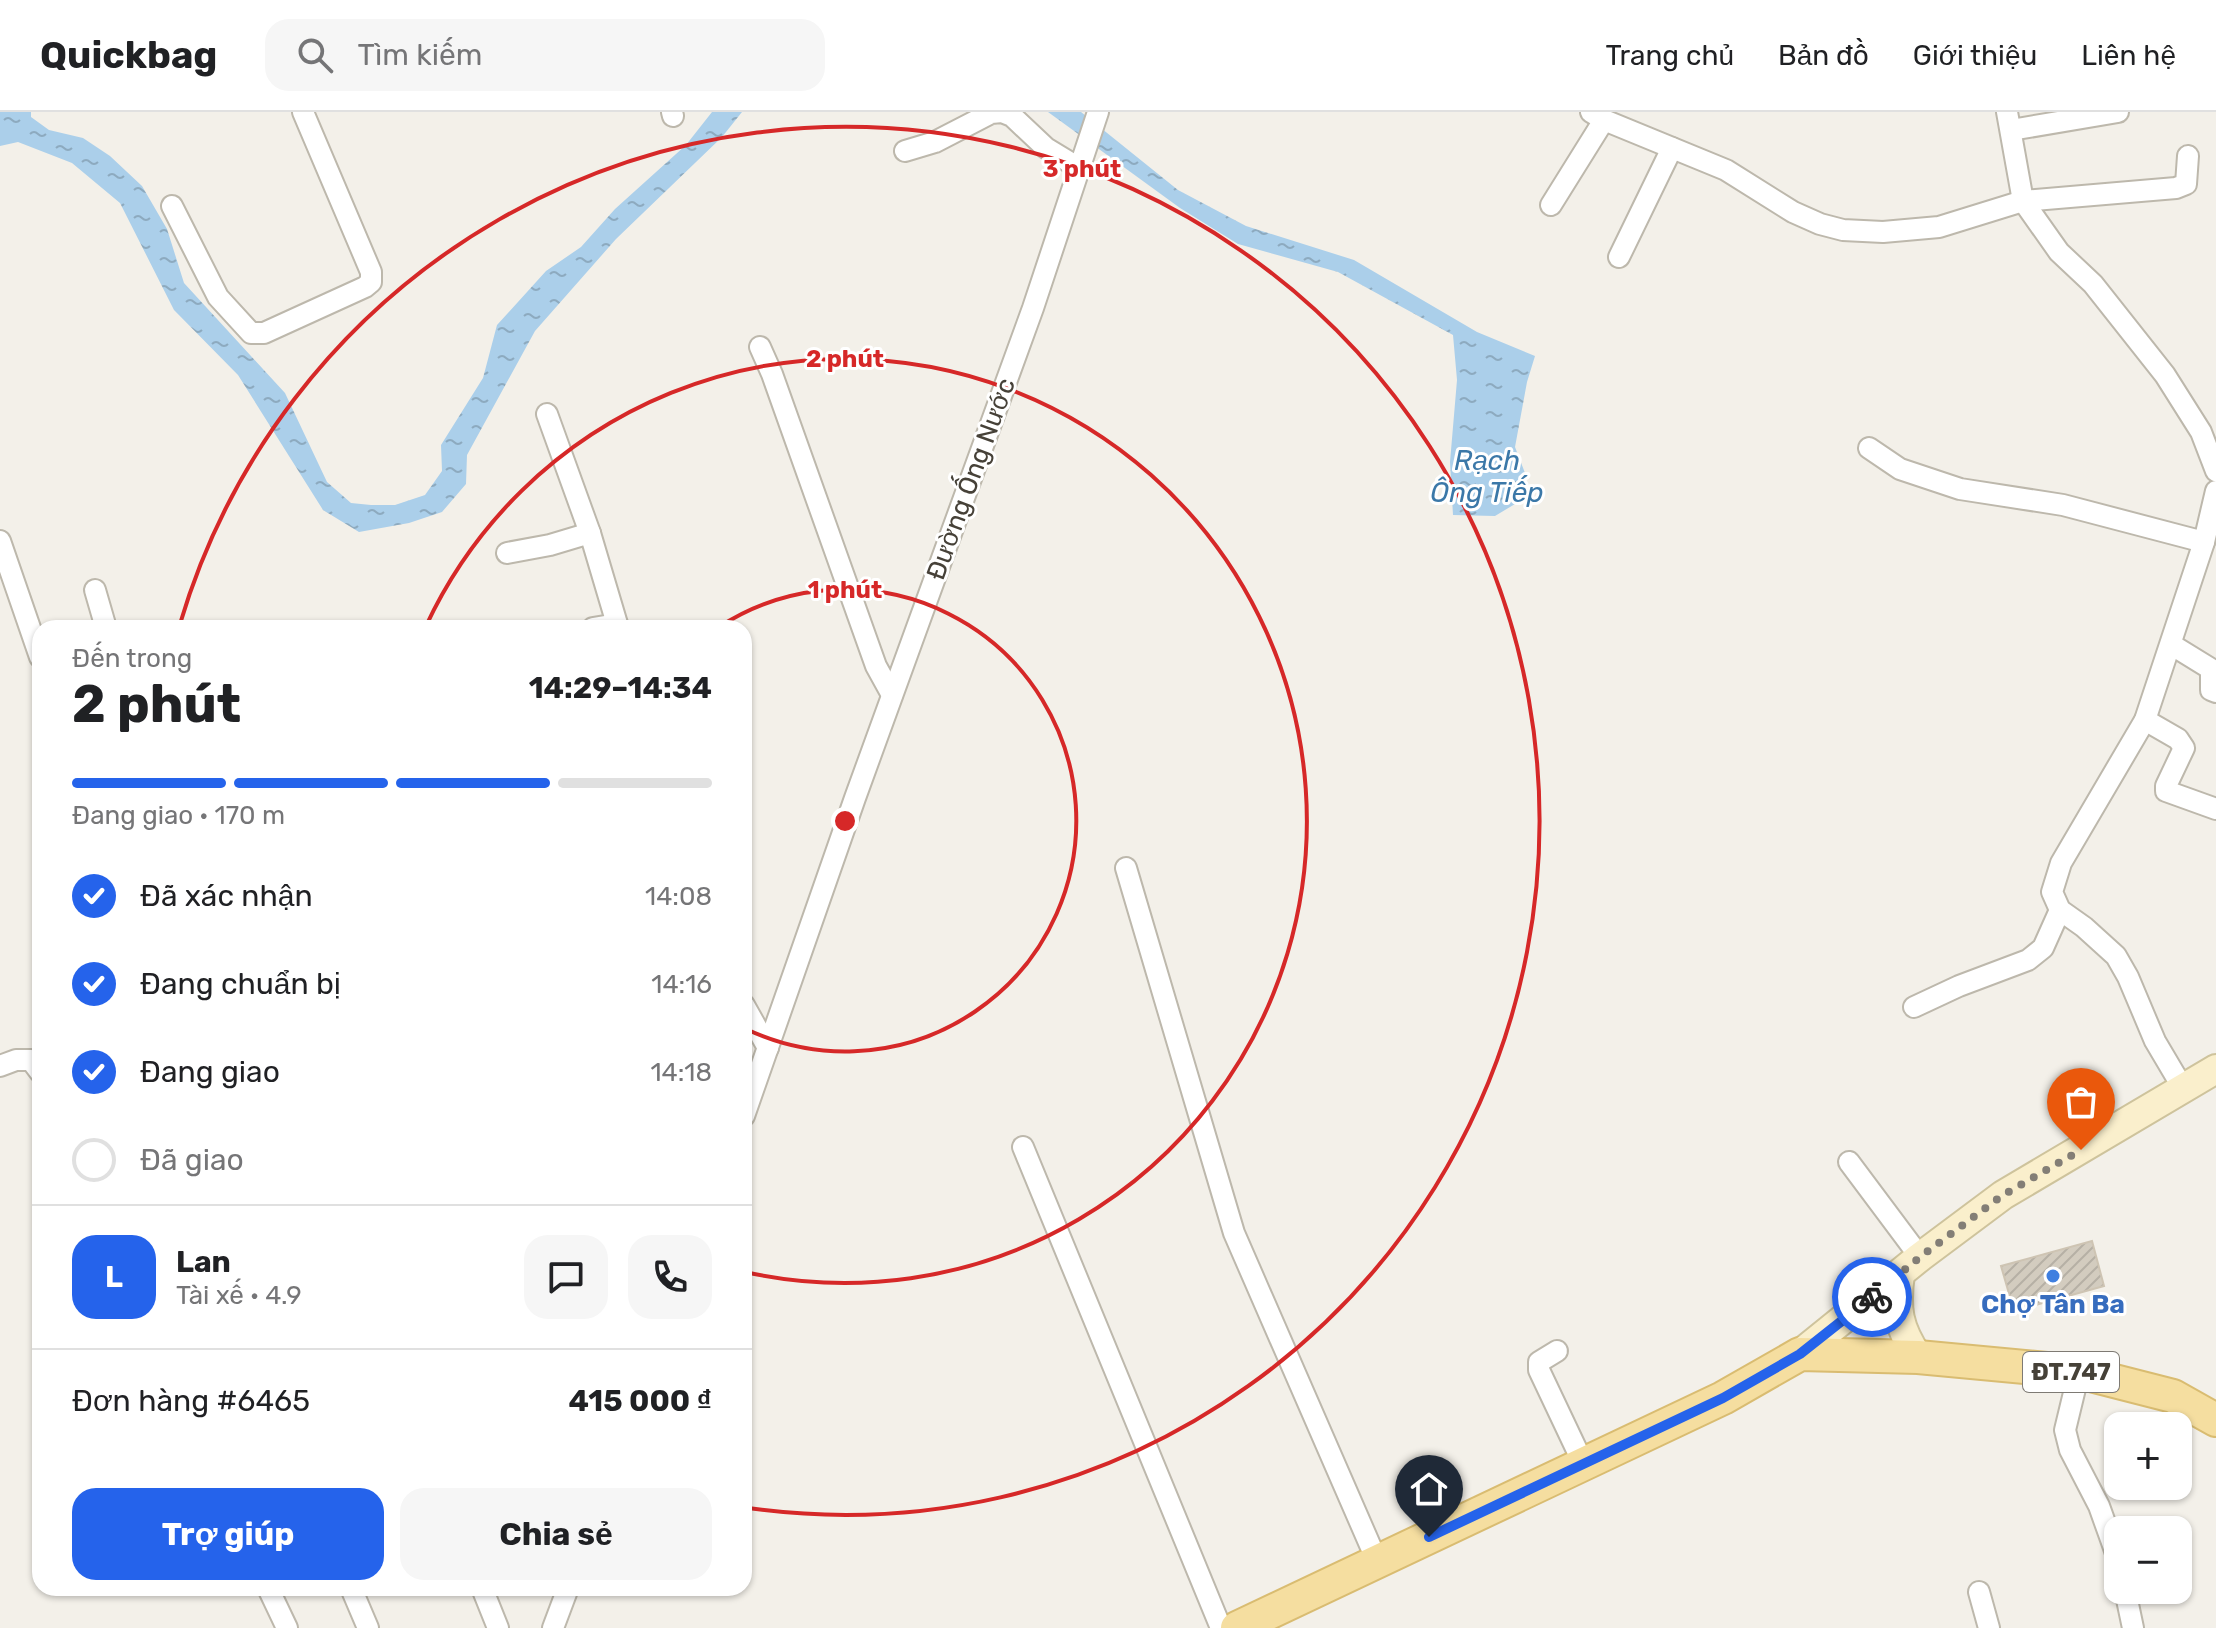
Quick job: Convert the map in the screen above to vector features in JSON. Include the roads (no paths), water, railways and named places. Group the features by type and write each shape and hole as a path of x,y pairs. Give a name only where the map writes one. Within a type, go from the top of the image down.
{"main road":[{"path":"1237,1628 1723,1398 1800,1354 2003,1195 2216,1069"},
{"path":"1910,1265 1896,1302 1909,1343 1918,1357"},
{"name":"ĐT.747","path":"1800,1354 1918,1357 2079,1372 2173,1396 2216,1420"}],"street":[{"path":"172,206 218,297 251,333 264,333 365,287 371,282 371,272 303,112"},
{"path":"905,151 935,142 991,113 1002,112 1012,116 1046,148 1079,168"},
{"name":"Đường Ống Nước","path":"752,1093 1033,308 1098,112"},
{"path":"2118,112 2009,121 2023,201 2059,252 2093,284 2165,375 2201,432 2214,459 2216,471"},
{"path":"1551,205 1598,116 1726,170 1793,212 1843,230 1883,232 1939,227 2023,201 2176,188 2186,184 2188,156"},
{"path":"1619,257 1672,148"},
{"path":"760,347 876,666 892,695"},
{"path":"547,414 590,533 616,620"},
{"path":"1869,448 1900,469 1960,489 2063,505 2209,535"},
{"path":"2184,1090 2155,1041 2116,956 2060,910 2052,892 2061,863 2145,720 2209,535 2216,491"},
{"path":"507,553 590,533"},
{"path":"0,541 32,634"},
{"path":"95,590 104,620"},
{"path":"2172,645 2211,669 2209,686 2216,692"},
{"path":"2145,720 2178,739 2184,748 2166,791 2216,809"},
{"path":"1126,868 1234,1233 1377,1561"},
{"path":"1914,1007 2028,960 2043,948 2060,910"},
{"path":"752,1019 768,1048"},
{"path":"0,1066 16,1060 32,1061"},
{"path":"1023,1147 1221,1628"},
{"path":"1849,1162 1910,1265"},
{"path":"1557,1351 1539,1362 1539,1370 1583,1463"},
{"path":"2079,1372 2065,1430 2070,1450 2104,1520"},
{"path":"1979,1592 1989,1628"},
{"path":"272,1596 287,1628"},
{"path":"354,1596 368,1628"},
{"path":"485,1596 498,1628"},
{"path":"553,1628 565,1596"},
{"path":"2128,1604 2133,1628"}],"water":[{"path":"0,112 31,112 31,117 49,130 83,138 110,156 142,186 167,229 184,283 285,393 327,482 351,503 395,505 425,495 442,471 441,445 483,378 497,325 546,271 581,247 615,209 686,145 712,112 742,112 722,137 616,239 535,331 467,455 466,484 442,512 409,523 359,532 323,510 238,375 174,310 120,203 72,163 18,142 0,146"},
{"name":"Rạch Ông Tiếp","path":"1048,112 1081,112 1178,190 1246,226 1354,260 1477,332 1535,356 1515,447 1525,473 1520,501 1495,516 1453,515 1450,462 1457,380 1453,335 1338,272 1238,244 1180,208"}],"place":[{"name":"Chợ Tân Ba","path":"2053,1276"}]}
